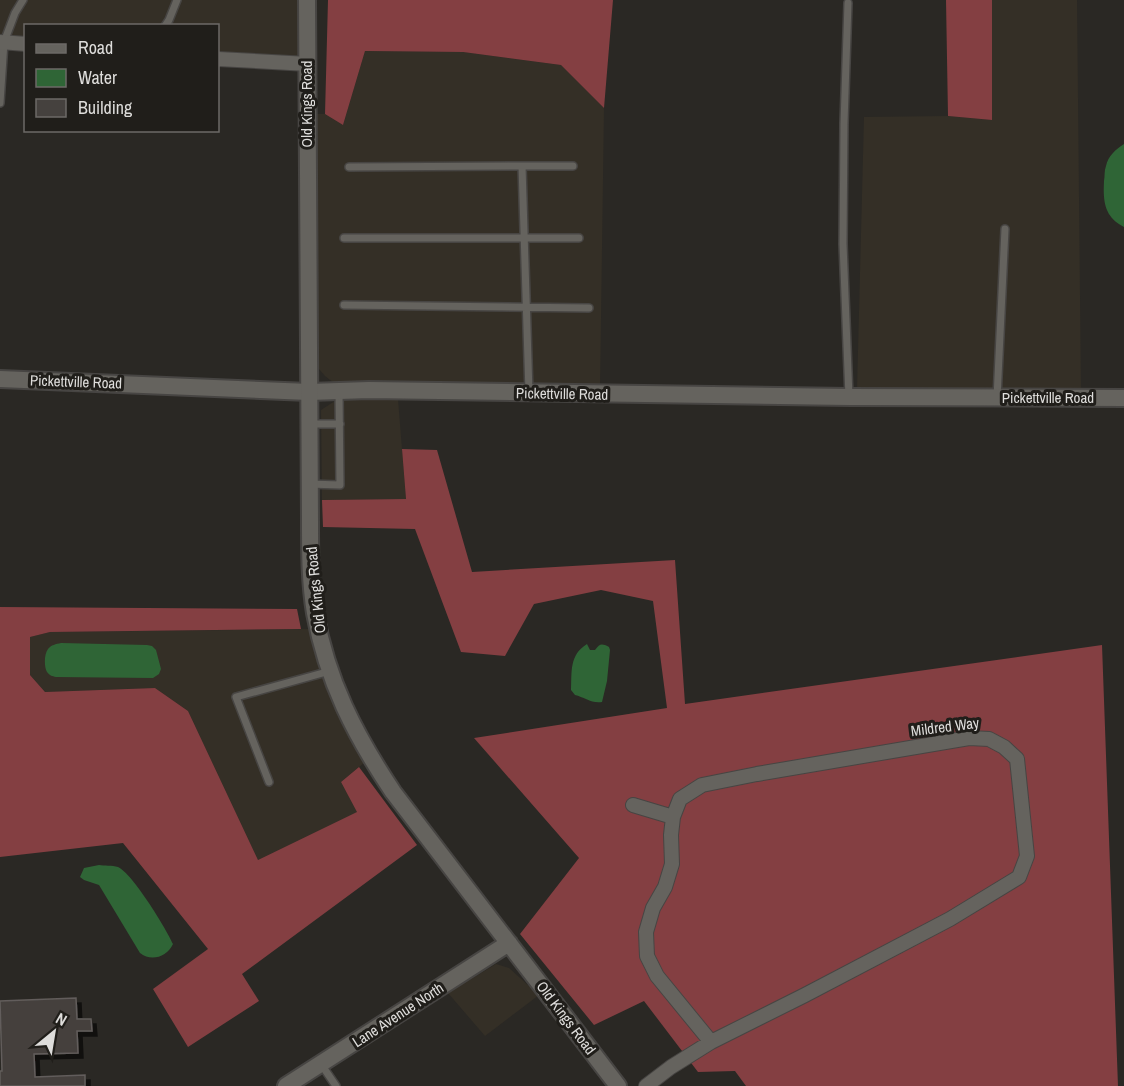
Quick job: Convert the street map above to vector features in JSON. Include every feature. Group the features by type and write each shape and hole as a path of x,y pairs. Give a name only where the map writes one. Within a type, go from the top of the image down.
{"main road":[{"name":"Old Kings Road","path":"307,0 309,484 311,564 315,611 321,640 339,696 369,757 393,792 618,1086"},
{"name":"Pickettville Road","path":"0,379 309,392 369,390 849,398 1124,398"},
{"name":"Lane Avenue North","path":"295,1084 321,1064 509,943"}],"street":[{"path":"2,42 24,44"},
{"path":"219,59 308,64"},
{"name":"Mildred Way","path":"646,1086 711,1042 950,919 1019,877 1027,856 1017,759 1004,747 989,739 969,738 702,785 680,799 673,817"},
{"path":"633,805 673,817 672,864 665,886 652,908 646,932 647,956 657,976 711,1042"}],"lane":[{"path":"0,103 2,42 23,0"},
{"path":"166,24 177,0"},
{"path":"848,3 843,244 849,398"},
{"path":"522,166 529,393"},
{"path":"349,167 573,166"},
{"path":"997,398 1005,229"},
{"path":"344,238 579,238"},
{"path":"344,305 588,308"},
{"path":"309,484 340,485 339,391"},
{"path":"309,424 340,424"},
{"path":"269,782 236,696 330,671"},
{"path":"321,1064 336,1086"}],"shaded area":[{"path":"0,0 298,0 298,60 219,54 219,24 24,24 24,38 0,36"},
{"path":"328,0 613,0 604,108 561,65 463,52 365,51 343,125 325,114"},
{"path":"946,0 992,0 992,120 948,116"},
{"path":"992,0 1077,0 1081,393 857,390 864,117 948,116 992,120"},
{"path":"365,51 463,52 561,65 604,108 600,389 346,385 334,383 319,369 315,357 313,114 325,114 343,125"},
{"path":"338,399 398,399 406,499 322,500 321,410"},
{"path":"402,449 437,450 472,572 675,560 685,704 1102,645 1118,1086 746,1086 735,1071 698,1072 644,1001 594,1025 520,934 579,858 474,738 667,708 653,601 601,590 534,604 505,656 461,652 415,529 323,527 322,500 406,499"},
{"path":"0,607 297,609 301,629 50,632 30,637 30,675 45,692 155,688 188,711 258,860 357,812 341,782 359,767 417,845 242,974 259,1001 188,1047 153,989 208,949 123,843 0,857"},
{"path":"311,629 327,684 342,722 365,762 341,782 358,812 258,860 188,711 155,688 45,692 30,675 30,637 50,632"},
{"path":"496,964 509,968 539,995 485,1036 448,993"}],"water":[{"path":"1124,144 1124,227 1112,218 1106,208 1104,188 1105,170 1109,159"},
{"path":"61,643 152,646 156,650 161,669 159,674 153,678 56,677 46,670 45,660 48,649"},
{"path":"587,644 590,650 595,650 602,645 609,647 610,650 602,702 575,695 571,690 574,659 581,648"},
{"path":"99,865 118,867 132,879 140,890 173,944 163,955 154,958 140,953 99,885 80,877 84,868"}],"building":[{"path":"76,998 77,1019 91,1019 92,1031 77,1031 78,1053 34,1054 35,1077 85,1075 85,1086 0,1086 0,1071 2,1071 0,1001"}]}
